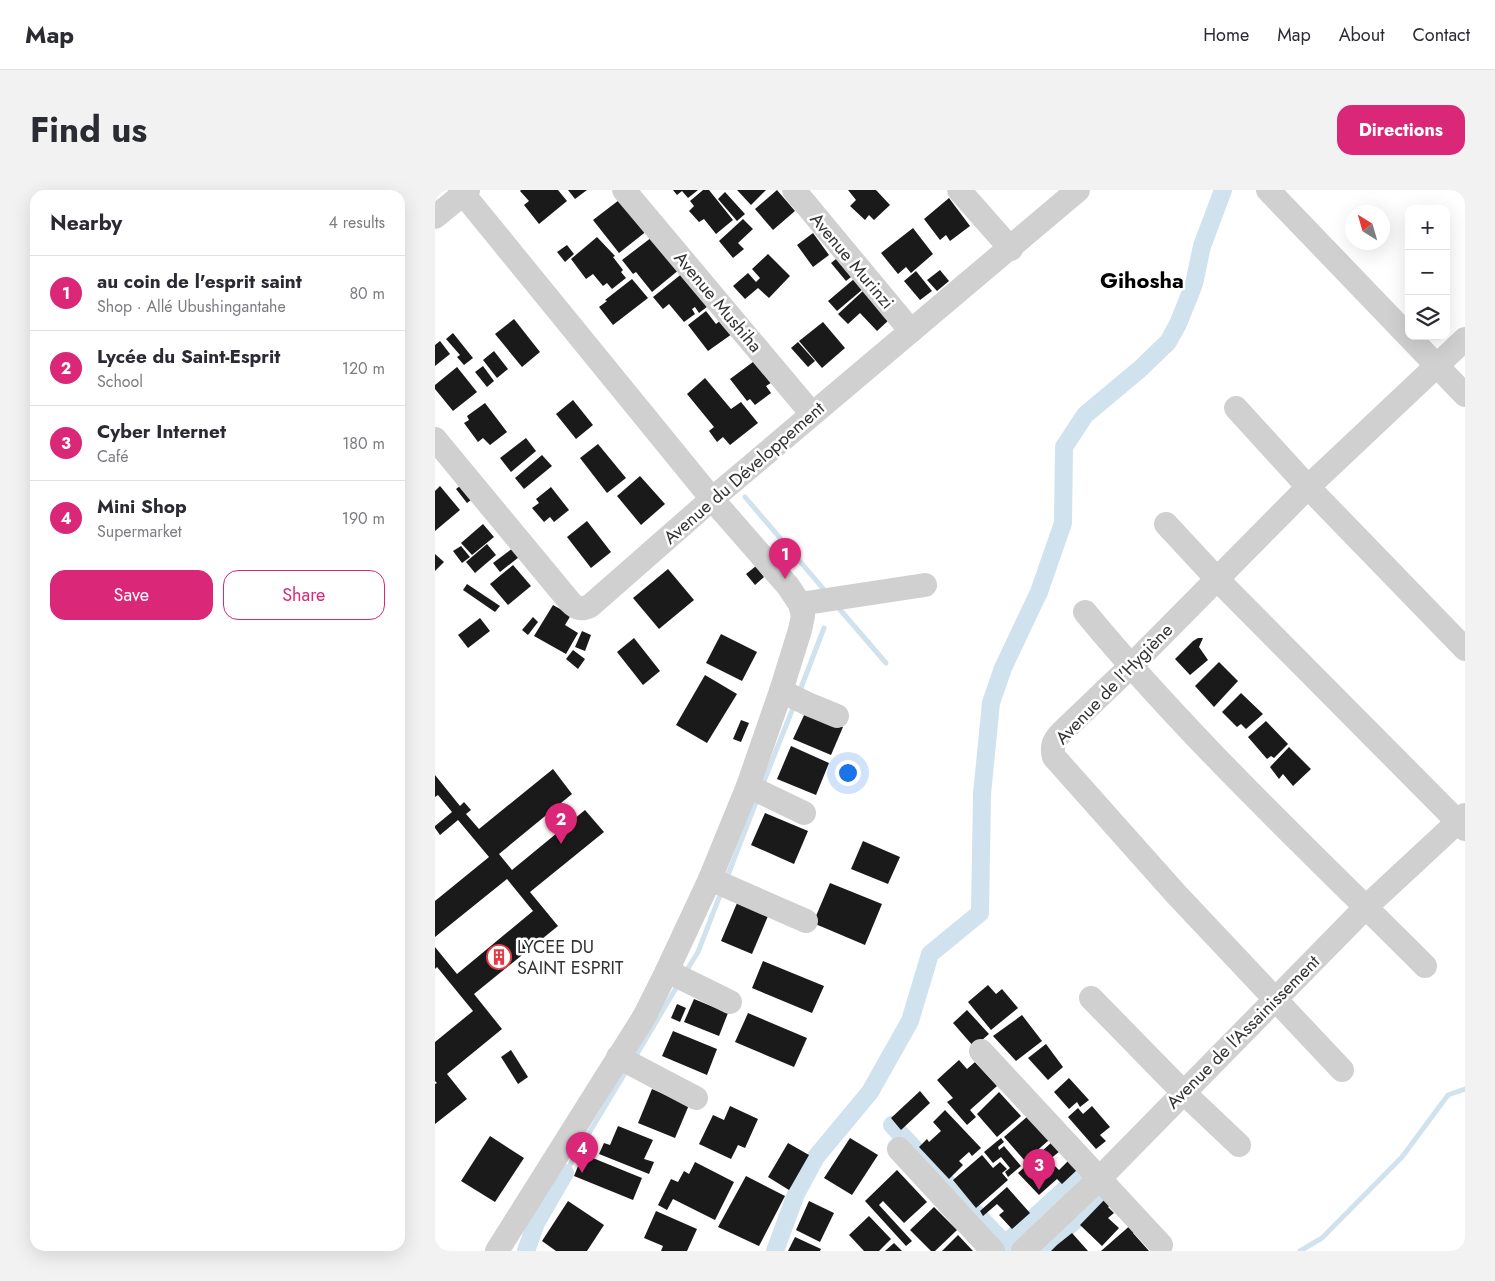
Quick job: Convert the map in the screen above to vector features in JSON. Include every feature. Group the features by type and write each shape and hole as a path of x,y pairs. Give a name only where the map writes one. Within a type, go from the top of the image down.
{"street":[{"name":"Avenue Mushiha","path":"624,190 812,414"},
{"name":"Avenue Murinzi","path":"794,190 911,331"},
{"path":"959,190 1011,249"},
{"name":"Avenue du Développement","path":"435,439 569,602 575,607 583,609 590,606 712,498 1011,249 1078,190"},
{"path":"1269,190 1465,395"},
{"path":"435,217 464,191 712,498 788,586 800,604 803,616 801,630 748,786 710,880 667,971 619,1057 497,1251"},
{"name":"Avenue de l'Hygiène","path":"1342,1070 1176,894 1055,756 1052,749 1055,740 1308,487 1465,339"},
{"path":"1236,408 1308,487 1465,648"},
{"path":"1166,524 1217,579 1463,822"},
{"path":"800,604 925,585"},
{"path":"1085,612 1130,667 1248,791 1425,966"},
{"path":"781,691 837,716"},
{"path":"748,786 804,813"},
{"name":"Avenue de l'Assainissement","path":"1023,1251 1099,1179 1367,908 1463,822"},
{"path":"710,880 805,921"},
{"path":"667,971 730,1002"},
{"path":"1091,998 1183,1092 1239,1145"},
{"path":"981,1050 1161,1245"},
{"path":"619,1057 696,1098"},
{"path":"899,1148 993,1251"}],"building":[{"path":"521,190 558,190 567,201 539,224 524,205 529,201"},
{"path":"568,190 587,190 575,199"},
{"path":"673,190 698,190 688,198 682,191 677,195"},
{"path":"703,190 709,190 733,220 716,234 704,219 699,222 689,211 694,206 690,201"},
{"path":"737,190 766,190 751,205"},
{"path":"777,190 795,211 773,230 755,209"},
{"path":"848,190 876,190 890,205 874,220 869,215 865,220 850,206 856,200"},
{"path":"725,192 745,214 737,221 718,199"},
{"path":"623,197 648,230 619,253 593,220"},
{"path":"949,198 970,226 950,241 946,235 940,240 924,219"},
{"path":"743,219 753,229 738,243 744,249 733,258 719,241"},
{"path":"913,228 933,254 911,273 906,267 898,274 881,253"},
{"path":"813,233 829,255 813,267 797,245"},
{"path":"656,234 680,269 652,292 636,272 633,274 622,260"},
{"path":"597,237 615,256 613,257 623,270 621,272 626,278 612,289 607,283 603,286 593,274 586,279 571,259"},
{"path":"567,245 574,254 565,262 557,252"},
{"path":"768,254 790,276 769,298 758,288 745,299 733,286 748,273 756,282 760,278 752,269"},
{"path":"841,255 856,273 846,281 831,263"},
{"path":"940,270 949,281 937,291 927,280"},
{"path":"916,271 932,291 920,300 904,281"},
{"path":"684,272 712,303 699,313 695,307 692,309 695,314 684,322 669,304 663,309 653,297"},
{"path":"632,279 648,298 613,325 599,307"},
{"path":"854,279 863,289 837,311 828,301"},
{"path":"864,290 890,319 877,331 860,313 848,324 838,314"},
{"path":"706,311 716,324 721,320 732,334 708,351 688,325"},
{"path":"514,319 540,352 522,367 495,334"},
{"path":"823,322 845,348 822,368 799,341"},
{"path":"453,333 473,358 464,365 457,357 460,355 446,339"},
{"path":"440,341 450,354 435,366 435,345"},
{"path":"798,342 815,361 808,367 791,348"},
{"path":"494,351 508,369 497,378 483,360"},
{"path":"757,359 774,381 766,386 771,393 755,405 750,399 747,401 730,379"},
{"path":"483,366 494,381 487,387 475,372"},
{"path":"457,367 477,392 453,411 435,389 435,385"},
{"path":"705,378 731,409 741,402 758,423 730,445 723,437 717,442 709,431 714,427 687,394"},
{"path":"573,400 593,425 576,439 556,414"},
{"path":"485,403 507,432 490,445 483,438 478,442 464,423 469,420 467,416"},
{"path":"526,438 536,451 511,472 500,458"},
{"path":"598,444 626,478 607,493 580,458"},
{"path":"542,455 552,466 524,489 515,478"},
{"path":"640,476 665,504 641,525 617,496"},
{"path":"464,483 475,497 467,503 456,489"},
{"path":"440,486 460,510 435,531 435,491"},
{"path":"551,487 569,510 554,522 550,517 544,522 532,508 539,503 536,499"},
{"path":"587,521 611,552 591,568 567,537"},
{"path":"483,524 494,537 472,555 461,543"},
{"path":"487,544 496,555 475,573 466,562"},
{"path":"461,546 470,557 462,563 453,551"},
{"path":"513,548 519,557 500,572 493,563"},
{"path":"435,554 444,562 435,571"},
{"path":"513,565 531,586 508,605 490,584"},
{"path":"756,566 764,577 755,585 746,574"},
{"path":"668,569 694,600 659,629 633,598"},
{"path":"467,584 500,606 495,612 463,590"},
{"path":"553,605 571,615 565,625 578,633 566,654 534,636"},
{"path":"533,617 538,622 528,635 522,630"},
{"path":"480,618 490,631 468,648 458,635"},
{"path":"582,631 591,635 585,651 575,647"},
{"path":"721,634 757,652 742,681 706,663"},
{"path":"634,638 660,671 643,685 617,652"},
{"path":"1198,638 1203,638 1199,647 1208,660 1190,675 1175,659"},
{"path":"573,650 585,659 578,669 566,659"},
{"path":"1219,662 1238,681 1214,707 1195,686"},
{"path":"705,675 737,694 707,743 676,725"},
{"path":"1241,693 1263,714 1246,729 1241,724 1237,727 1222,712"},
{"path":"806,711 843,727 831,755 793,739"},
{"path":"741,720 749,723 741,742 733,739"},
{"path":"1266,721 1288,744 1274,758 1271,756 1267,759 1248,737"},
{"path":"791,746 829,763 816,795 777,779"},
{"path":"1289,747 1311,769 1293,786 1283,774 1279,779 1270,767"},
{"name":"LYCEE DU SAINT ESPRIT","path":"553,769 572,794 499,854 512,870 585,810 604,832 530,892 558,926 474,994 502,1029 447,1074 467,1099 435,1124 435,1084 437,1083 435,1081 435,1042 473,1011 437,967 435,969 435,947 457,974 533,911 507,879 435,937 435,901 489,857 458,820 440,835 435,828 452,812 438,795 435,797 435,775 460,806 464,802 471,810 466,814 479,829"},
{"path":"765,813 808,831 794,864 751,845"},
{"path":"863,841 900,857 888,884 851,869"},
{"path":"830,883 882,904 865,945 813,923"},
{"path":"737,903 768,916 752,954 721,941"},
{"path":"763,961 824,986 812,1013 752,988"},
{"path":"988,985 996,994 1002,989 1018,1008 991,1030 968,1002"},
{"path":"694,999 728,1013 719,1036 684,1022"},
{"path":"677,1004 686,1008 680,1022 671,1018"},
{"path":"967,1010 989,1034 974,1047 953,1023"},
{"path":"748,1013 807,1038 794,1067 735,1042"},
{"path":"1022,1015 1042,1041 1016,1061 993,1036"},
{"path":"673,1031 717,1049 707,1075 662,1056"},
{"path":"1046,1044 1063,1067 1048,1080 1028,1058"},
{"path":"511,1050 528,1077 518,1084 501,1057"},
{"path":"959,1060 967,1069 975,1062 997,1086 970,1110 976,1117 967,1125 947,1102 953,1098 937,1080"},
{"path":"1069,1078 1089,1100 1080,1107 1077,1102 1069,1109 1054,1092"},
{"path":"652,1089 689,1105 675,1138 638,1123"},
{"path":"920,1091 930,1103 901,1130 891,1118"},
{"path":"999,1092 1021,1116 997,1137 977,1114"},
{"path":"730,1106 758,1119 745,1148 738,1145 731,1159 699,1144 713,1115 724,1120"},
{"path":"1092,1106 1110,1127 1100,1135 1106,1141 1096,1149 1068,1117 1078,1108 1083,1114"},
{"path":"945,1110 981,1148 972,1156 969,1152 959,1161 963,1165 949,1179 919,1147 927,1139 929,1142 941,1131 933,1122"},
{"path":"1028,1116 1049,1140 1025,1161 1004,1137"},
{"path":"618,1126 653,1140 644,1159 654,1162 649,1174 599,1154 604,1143 610,1145"},
{"path":"490,1136 524,1158 495,1202 461,1181"},
{"path":"850,1138 878,1155 852,1195 824,1178"},
{"path":"1001,1138 1004,1142 998,1147 999,1150 1004,1146 1021,1166 1008,1177 1005,1172 1010,1168 1001,1157 993,1163 984,1152"},
{"path":"1052,1142 1060,1151 1049,1160 1059,1170 1069,1160 1078,1169 1062,1184 1057,1179 1039,1195 1018,1173"},
{"path":"788,1143 809,1155 789,1190 768,1177"},
{"path":"583,1154 642,1178 633,1200 574,1176"},
{"path":"982,1155 993,1168 1000,1162 1007,1169 1002,1173 1008,1180 976,1208 953,1180"},
{"path":"695,1162 734,1182 715,1220 673,1199 667,1210 658,1205 671,1179 678,1182 684,1171 689,1174"},
{"path":"897,1170 927,1202 904,1223 883,1201 879,1205 912,1241 906,1246 865,1201"},
{"path":"746,1176 785,1196 759,1246 718,1227"},
{"path":"1007,1187 1030,1213 1012,1229 999,1215 1004,1211 997,1204 983,1216 980,1211"},
{"path":"1108,1196 1114,1202 1108,1207 1114,1213 1108,1218 1119,1228 1102,1246 1080,1225"},
{"path":"568,1201 604,1225 587,1251 556,1251 542,1241"},
{"path":"809,1201 834,1213 820,1242 796,1230"},
{"path":"934,1207 957,1230 935,1251 931,1251 910,1230"},
{"path":"656,1211 697,1229 687,1251 661,1251 663,1246 644,1238"},
{"path":"869,1216 891,1239 879,1251 864,1251 849,1235"},
{"path":"1133,1223 1138,1229 1133,1233 1149,1251 1101,1251"},
{"path":"1072,1233 1088,1251 1051,1251 1057,1245"},
{"path":"958,1235 973,1251 942,1251"},
{"path":"795,1237 821,1249 820,1251 788,1251"},
{"path":"894,1243 902,1251 885,1251"}],"waterway":[{"path":"775,1251 796,1194 816,1157 870,1092 910,1021 930,954 980,913 982,794 991,703 1003,668 1039,592 1063,523 1064,447 1085,415 1140,369 1168,342 1178,324 1194,284 1202,246 1223,190"},
{"path":"745,497 826,592"},
{"path":"836,605 886,663"},
{"path":"799,693 824,628"},
{"path":"762,786 795,703"},
{"path":"726,880 758,797"},
{"path":"685,973 698,952 722,890"},
{"path":"634,1059 679,983"},
{"path":"565,1173 628,1068"},
{"path":"1300,1251 1322,1238 1402,1157 1448,1095 1465,1089"},
{"path":"892,1125 1005,1244 1082,1174"},
{"path":"526,1251 536,1223 565,1173"},
{"path":"1041,1251 1107,1192"}],"place":[{"name":"au coin de l'esprit saint","path":"785,579"},
{"name":"Lycée du Saint-Esprit","path":"561,844"},
{"name":"LYCEE DU SAINT ESPRIT","path":"499,957"},
{"name":"Mini Shop","path":"582,1173"},
{"name":"Cyber Internet","path":"1039,1190"}],"district":[{"name":"Gihosha","path":"1142,280"}]}
